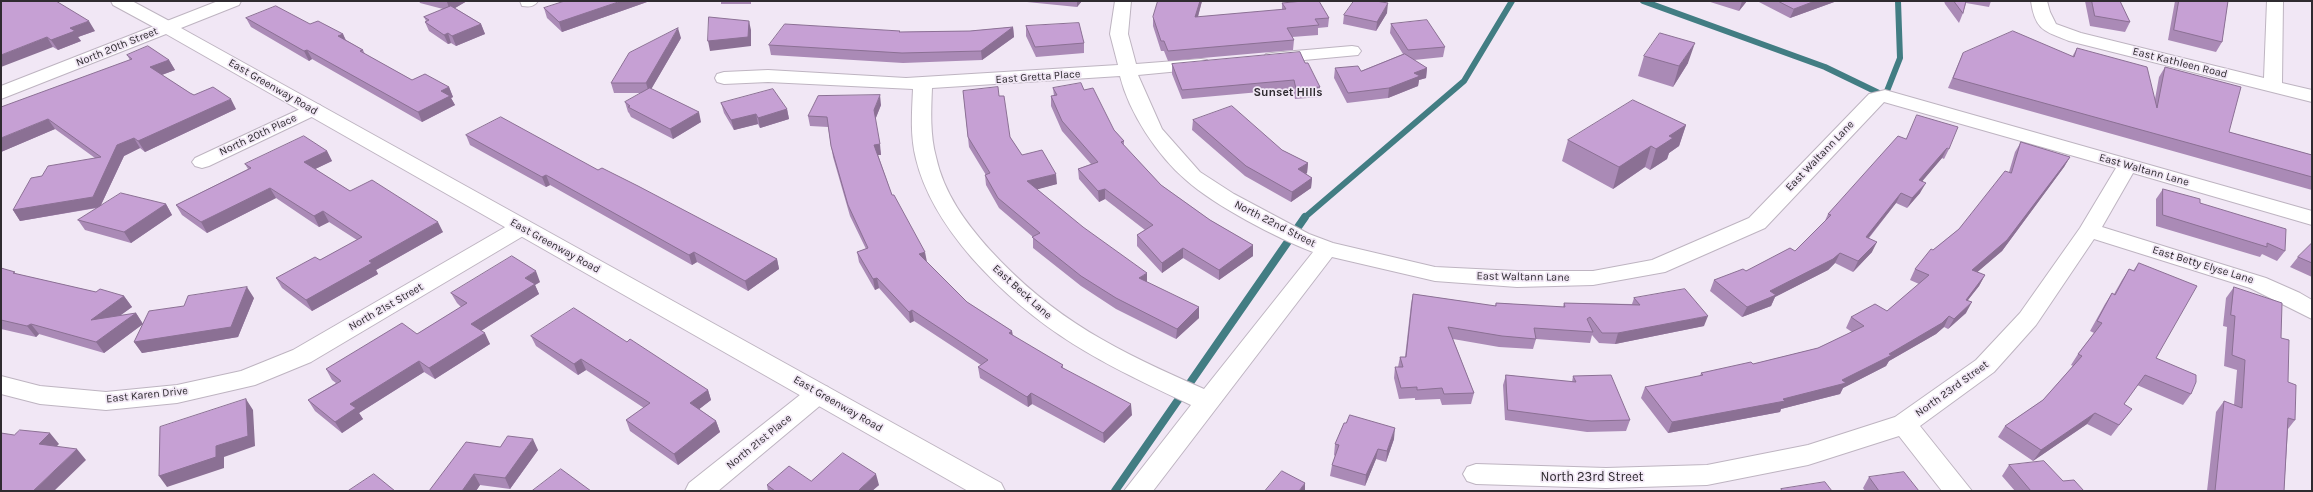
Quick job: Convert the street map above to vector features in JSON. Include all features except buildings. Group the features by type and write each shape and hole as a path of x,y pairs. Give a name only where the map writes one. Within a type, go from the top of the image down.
{"street":[{"name":"East Greenway Road","path":"119,1 992,491"},
{"name":"North 20th Street","path":"1,93 233,1"},
{"name":"North 22nd Street","path":"1122,1 1119,34 1127,71 1153,131 1170,152 1193,176 1258,217 1301,239 1327,249 1138,491"},
{"name":"East Kathleen Road","path":"2039,1 2041,12 2049,27 2075,37 2312,96"},
{"path":"2274,1 2274,87"},
{"path":"1251,60 1352,51"},
{"name":"East Gretta Place","path":"724,78 768,76 830,81 923,84 1127,71 1220,62"},
{"name":"East Beck Lane","path":"923,84 922,117 926,159 946,210 969,240 1007,282 1049,318 1092,344 1149,374 1209,402"},
{"name":"East Waltann Lane","path":"1327,249 1435,274 1510,279 1593,278 1658,267 1757,222 1876,98 1885,96 2312,218"},
{"name":"North 20th Place","path":"202,162 313,110"},
{"name":"North 23rd Street","path":"1476,474 1712,483 1808,455 1904,424 1986,366 2028,320 2089,230 2128,165"},
{"name":"North 21st Street","path":"246,379 302,356 522,227"},
{"name":"East Betty Elyse Lane","path":"2089,230 2258,283 2292,298 2312,311"},
{"name":"East Karen Drive","path":"1,385 40,395 106,401 177,394 246,379"},
{"name":"North 21st Place","path":"699,491 819,393"},
{"path":"1904,424 1958,491"}],"waterway":[{"path":"1305,217 1464,81 1512,1"},
{"path":"1643,1 1825,67 1885,96 1900,58 1898,1"},
{"path":"1115,491 1305,217"}],"district":[{"name":"Sunset Hills","path":"1288,93"}]}
